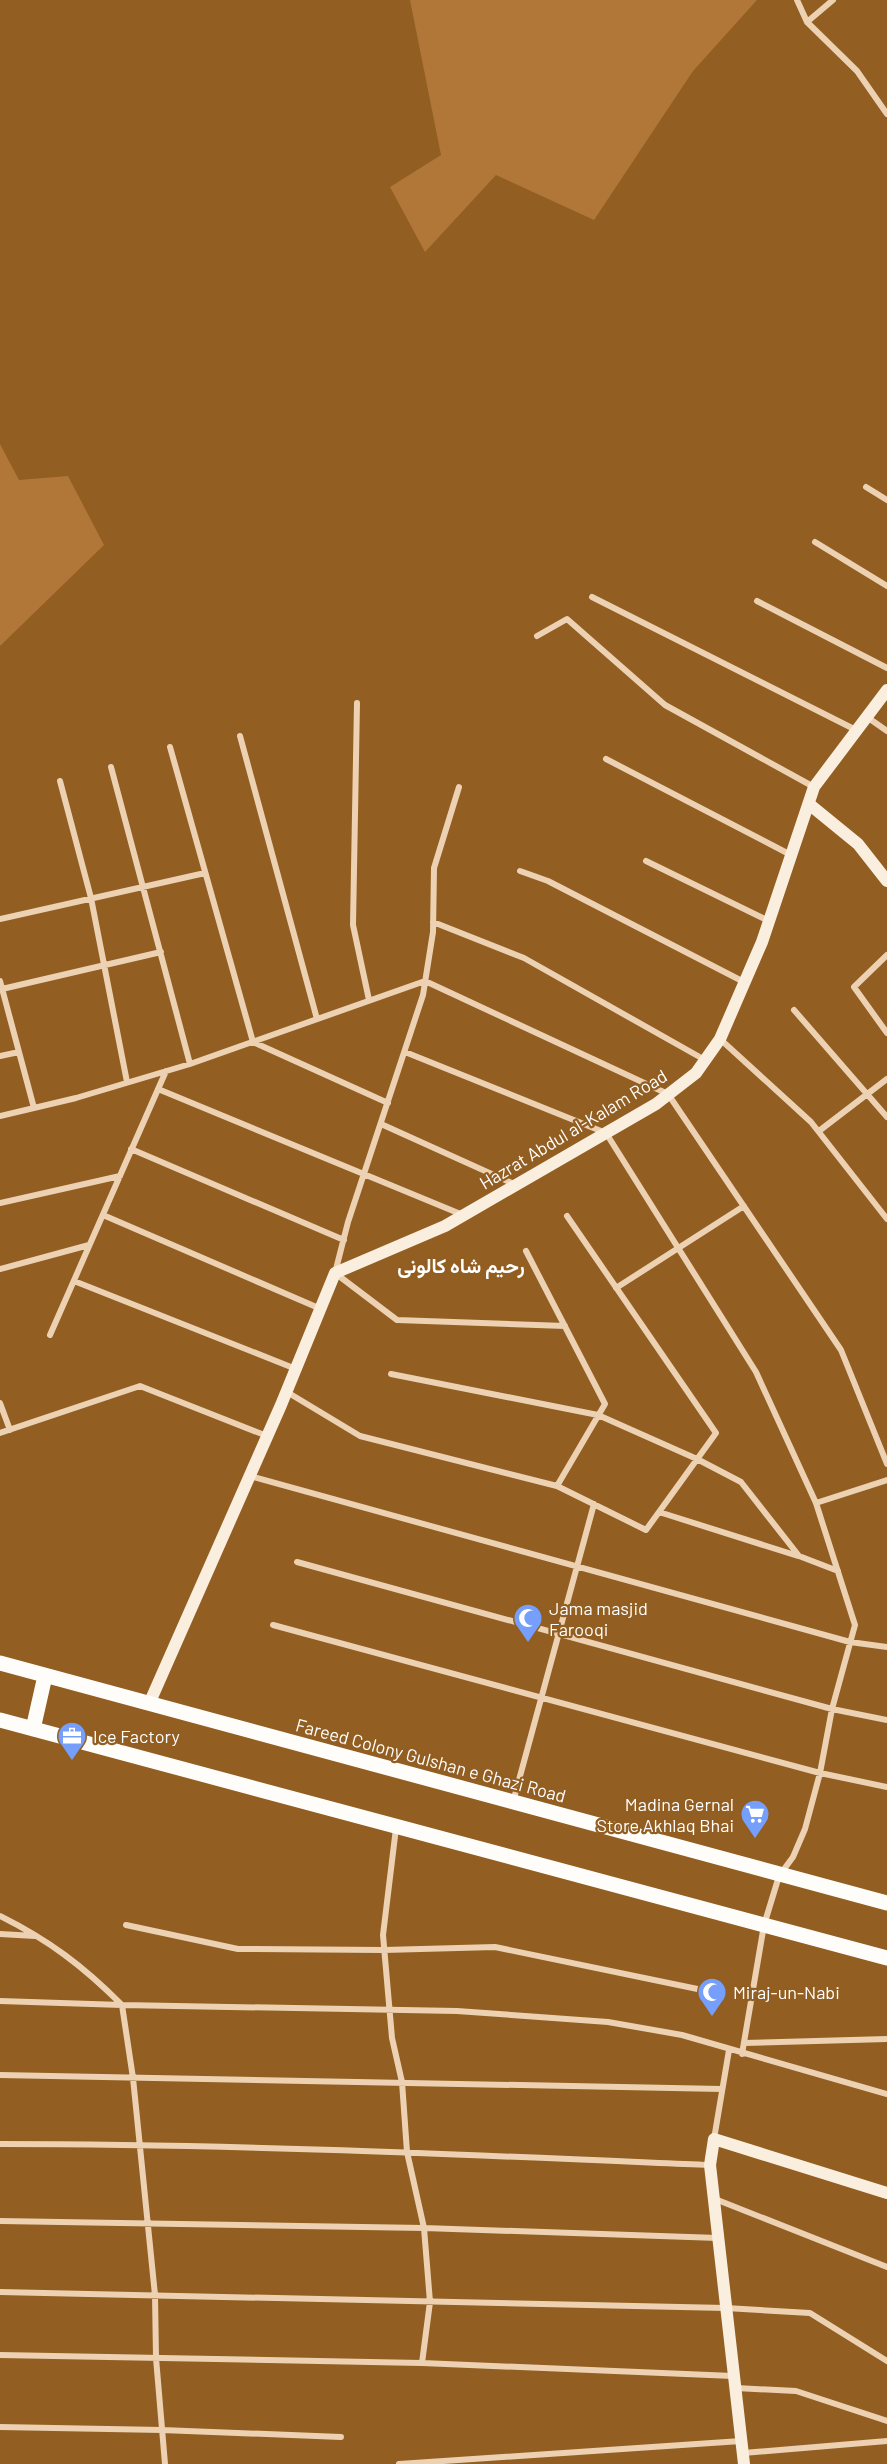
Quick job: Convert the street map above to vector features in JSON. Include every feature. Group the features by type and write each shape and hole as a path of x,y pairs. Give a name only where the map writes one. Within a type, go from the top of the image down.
{"main road":[{"name":"Fareed Colony Gulshan e Ghazi Road","path":"0,1663 780,1876 887,1903"},
{"path":"33,1729 45,1676"},
{"path":"0,1720 887,1958"}],"street":[{"path":"797,0 807,22 856,71 887,114"},
{"path":"807,22 833,0"},
{"path":"866,486 887,500"},
{"path":"815,542 887,586"},
{"path":"592,597 857,730"},
{"path":"757,601 887,668"},
{"path":"537,636 567,619 665,705 814,787"},
{"name":"Hazrat Abdul al-Kalam Road","path":"335,1273 445,1226 606,1133 668,1094 696,1073 720,1039 770,921 814,787 887,690"},
{"path":"357,703 353,925 369,1000"},
{"path":"867,717 887,731"},
{"path":"240,736 317,1019"},
{"path":"170,747 253,1042 388,1103"},
{"path":"606,759 792,856"},
{"path":"111,767 145,887 190,1064"},
{"path":"60,781 91,898 127,1082"},
{"path":"149,1704 267,1437 335,1273 364,1174 405,1052 425,981 433,922 434,868 459,787"},
{"path":"809,804 858,844 887,881"},
{"path":"646,861 770,921"},
{"path":"520,871 548,881 744,982"},
{"path":"0,919 205,873"},
{"path":"433,922 524,958 705,1060"},
{"path":"2,989 161,952"},
{"path":"887,955 854,987 887,1033"},
{"path":"0,981 34,1108"},
{"path":"0,1116 190,1064 425,981 668,1094 841,1350 887,1464"},
{"path":"794,1010 887,1117"},
{"path":"720,1039 811,1122 887,1219"},
{"path":"0,1056 19,1052"},
{"path":"405,1052 606,1133 756,1372 816,1503 855,1625 832,1709 820,1773 805,1829 793,1857 780,1876 764,1925 742,2054"},
{"path":"50,1335 166,1071"},
{"path":"819,1131 887,1079"},
{"path":"158,1089 464,1215"},
{"path":"381,1124 516,1185"},
{"path":"131,1149 344,1240"},
{"path":"0,1203 120,1176"},
{"path":"616,1288 744,1206"},
{"path":"103,1215 321,1309"},
{"path":"286,1392 360,1436 557,1486 646,1530 716,1433 567,1216"},
{"path":"0,1269 89,1245"},
{"path":"526,1251 605,1404 557,1486"},
{"path":"335,1273 397,1320 565,1326"},
{"path":"74,1281 296,1369"},
{"path":"391,1374 598,1415 698,1459 741,1482 799,1556"},
{"path":"0,1433 140,1386 267,1437"},
{"path":"0,1403 10,1430"},
{"path":"249,1476 850,1642 887,1647"},
{"path":"816,1503 887,1480"},
{"path":"512,1803 594,1504"},
{"path":"659,1512 799,1556 838,1571"},
{"path":"297,1562 832,1709 887,1720"},
{"path":"273,1625 820,1773 887,1787"},
{"path":"396,1828 383,1935 392,2038 402,2082 407,2152 424,2228 430,2302 422,2363"},
{"path":"0,1916 38,1936 90,1973 122,2005 133,2078 155,2295 156,2358 165,2464"},
{"path":"126,1925 238,1949 384,1950 495,1947 712,1992"},
{"path":"0,1934 38,1936"},
{"path":"0,2001 457,2011 608,2022 682,2036 887,2094"},
{"path":"744,2043 887,2039"},
{"path":"729,2050 711,2165 743,2453"},
{"path":"0,2075 722,2089"},
{"path":"714,2139 887,2193"},
{"path":"0,2144 138,2144 407,2152 711,2165"},
{"path":"714,2199 887,2268"},
{"path":"0,2222 424,2228 718,2238"},
{"path":"0,2292 726,2308 810,2313 887,2361"},
{"path":"0,2355 422,2363 735,2382 796,2391 887,2421"},
{"path":"0,2427 341,2437"},
{"path":"399,2464 743,2453 887,2441"}],"shaded area":[{"path":"410,0 757,0 693,71 594,220 496,175 425,252 390,187 441,155"},
{"path":"0,444 19,480 68,476 104,545 0,646"}],"place":[{"name":"Jama masjid Farooqi","path":"528,1644"},
{"name":"Ice Factory","path":"72,1762"},
{"name":"Madina Gernal Store Akhlaq Bhai","path":"755,1840"},
{"name":"Miraj-un-Nabi","path":"712,2018"}],"district":[{"name":"رحیم شاہ کالونی","path":"461,1265"}]}
